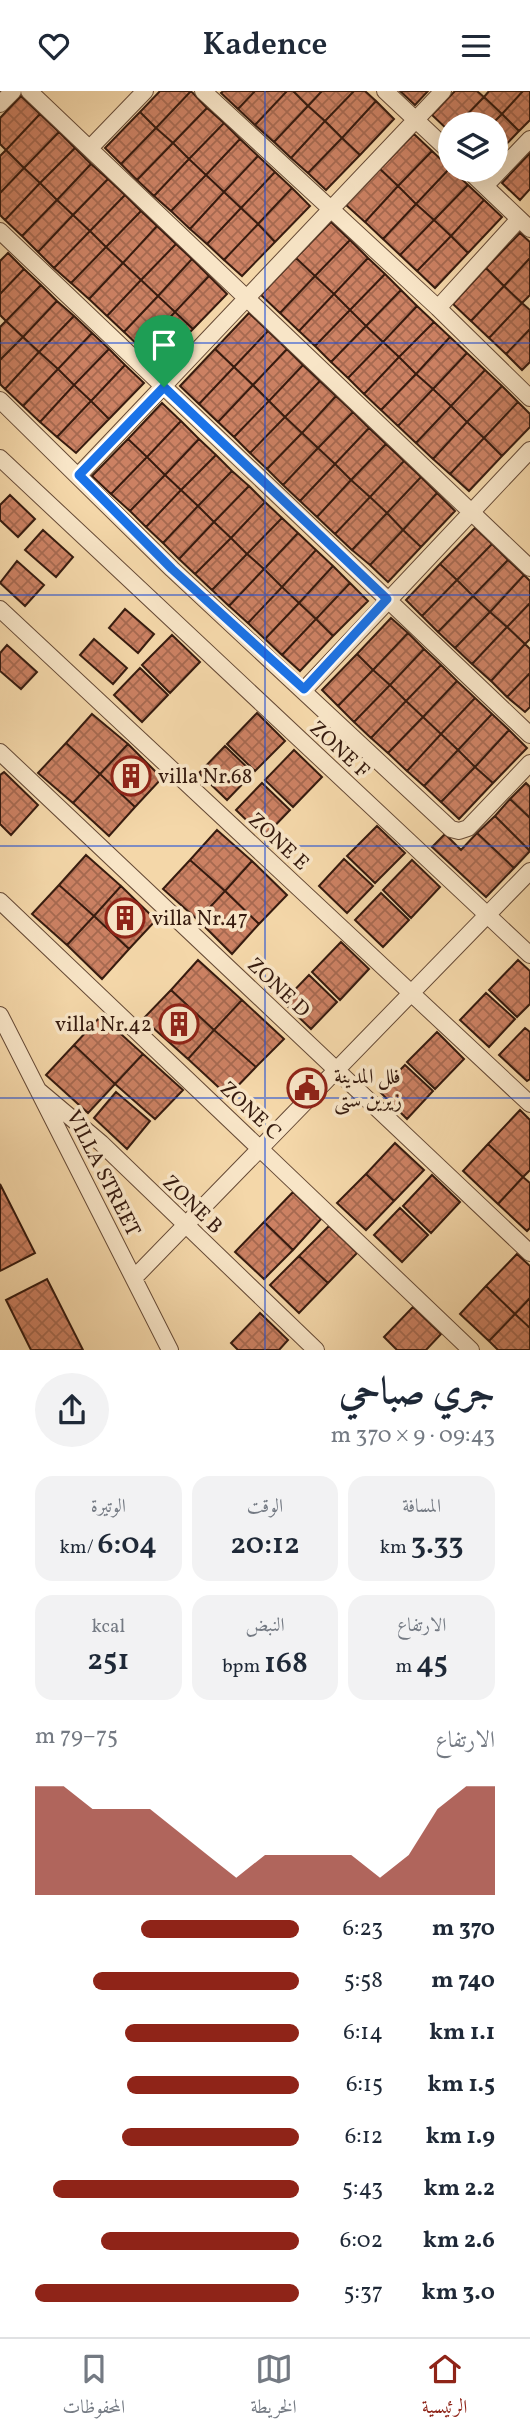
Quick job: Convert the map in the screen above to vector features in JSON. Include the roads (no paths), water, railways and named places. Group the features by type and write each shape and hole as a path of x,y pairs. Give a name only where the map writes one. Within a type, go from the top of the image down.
{"street":[{"path":"0,104 13,91"},
{"path":"29,91 530,568"},
{"path":"90,148 145,91"},
{"path":"203,91 438,308 530,398"},
{"path":"384,91 438,141"},
{"path":"79,475 443,91"},
{"path":"485,186 530,139"},
{"path":"438,308 524,224 481,182"},
{"path":"0,231 530,735"},
{"path":"0,400 172,569 456,831 468,828 530,763"},
{"path":"304,689 530,450"},
{"name":"ZONE F","path":"0,458 530,955"},
{"name":"ZONE E","path":"0,609 530,1104"},
{"name":"ZONE D","path":"0,752 530,1253"},
{"path":"134,1278 414,994 530,871"},
{"name":"ZONE C","path":"0,901 471,1350"},
{"name":"VILLA STREET","path":"0,1015 170,1350"},
{"name":"ZONE B","path":"38,1090 81,1125 316,1350"}],"place":[{"name":"villa Nr.68","path":"131,776"},
{"name":"villa Nr.47","path":"125,918"},
{"name":"villa Nr.42","path":"179,1024"},
{"name":"فلل المدينة زیرین ستی","path":"307,1088"}]}
